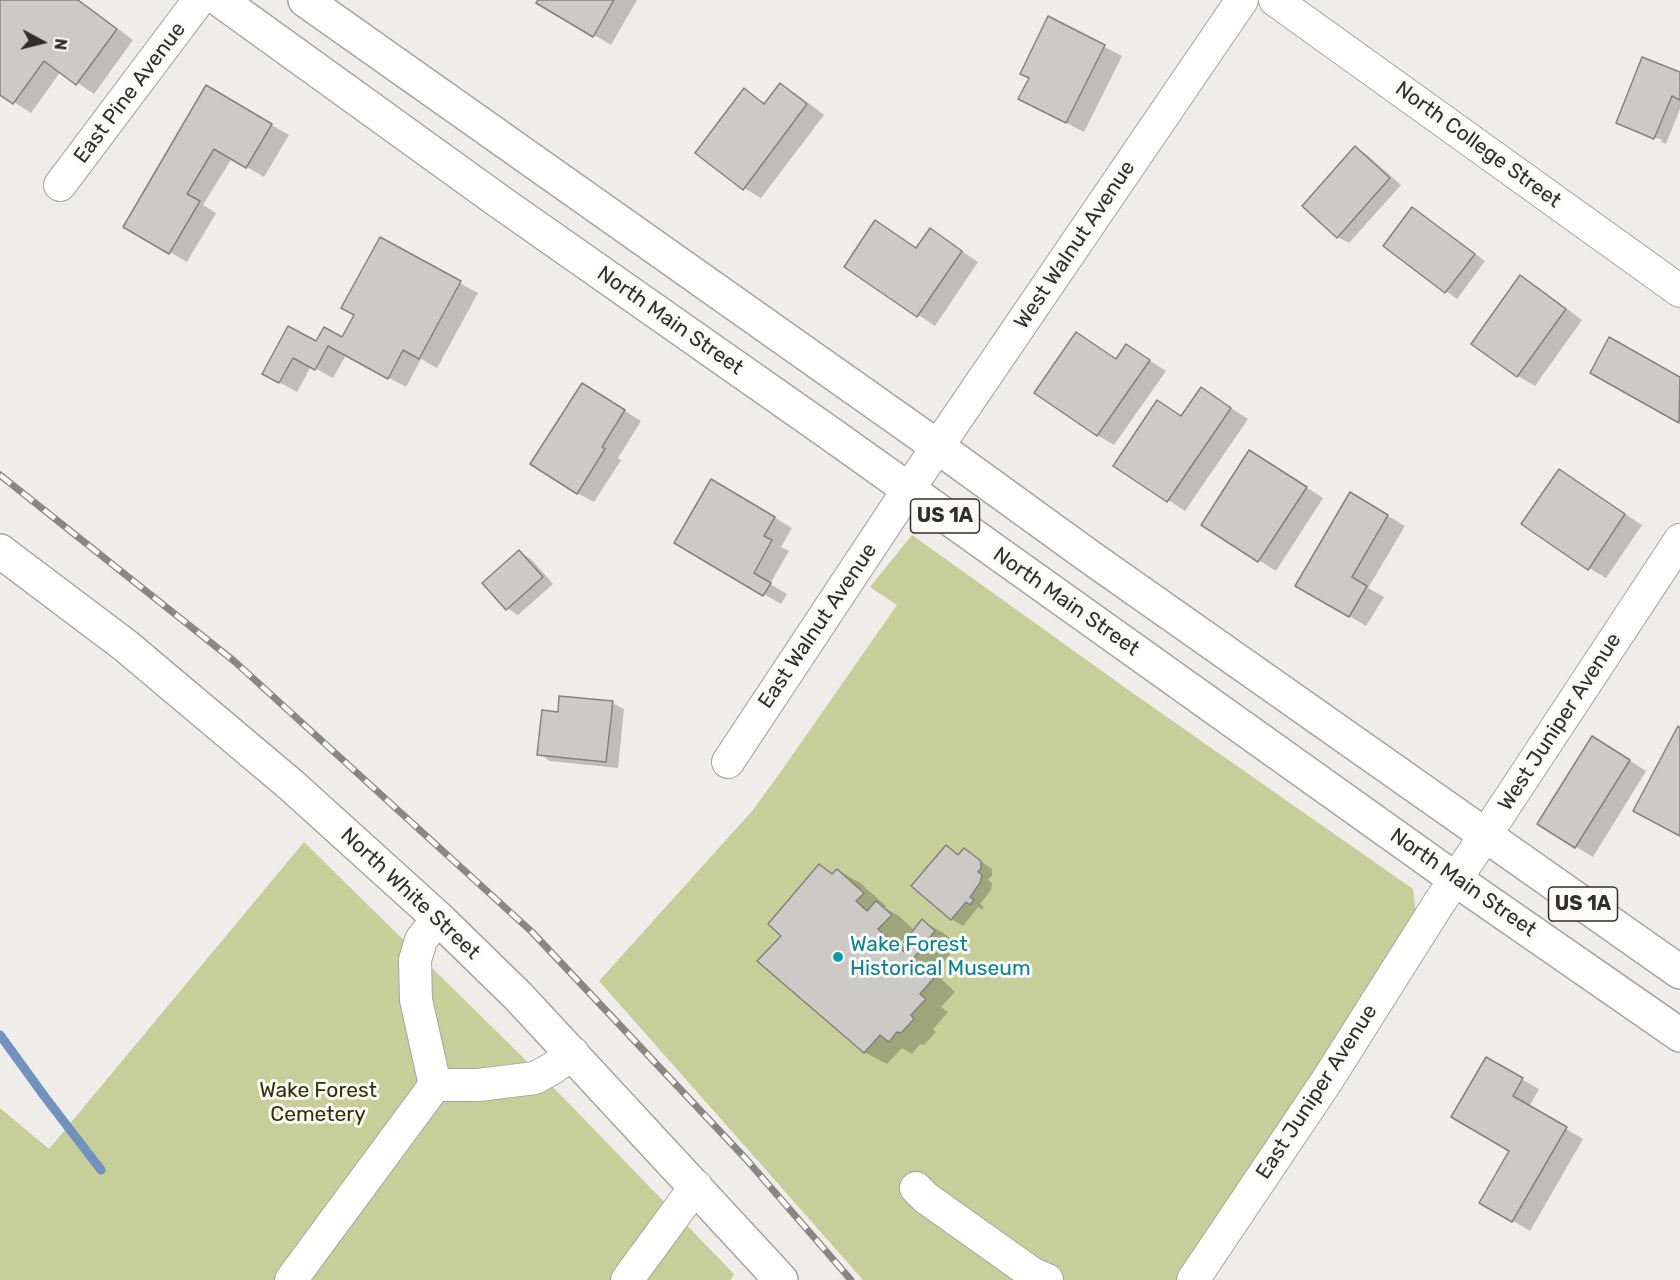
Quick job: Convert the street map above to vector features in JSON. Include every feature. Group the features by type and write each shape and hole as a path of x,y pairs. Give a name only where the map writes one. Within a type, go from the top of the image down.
{"main road":[{"name":"North Main Street","path":"220,0 509,209 908,490 1447,891 1680,1035"},
{"path":"305,0 1485,836"},
{"name":"North White Street","path":"0,551 135,653 290,784 438,918 573,1053 781,1280"},
{"name":"US 1A","path":"1485,836 1680,972"}],"street":[{"name":"East Pine Avenue","path":"60,185 200,0"},
{"name":"West Walnut Avenue","path":"908,490 1242,0"},
{"name":"North College Street","path":"1275,0 1680,291"},
{"name":"East Walnut Avenue","path":"728,762 908,490"},
{"name":"West Juniper Avenue","path":"1447,891 1680,540"},
{"name":"East Juniper Avenue","path":"1193,1280 1328,1079 1447,891"},
{"path":"291,1280 435,1085 416,1000 415,960 421,940 438,918"},
{"path":"435,1085 478,1085 535,1078 573,1053"},
{"path":"627,1280 696,1186"},
{"path":"916,1188 926,1198 1033,1274 1047,1280"}],"green space":[{"path":"912,535 1413,889 1416,914 1384,968 1178,1280 863,1280 599,981 753,810 782,770 897,605 870,587"},
{"name":"Wake Forest Cemetery","path":"304,842 552,1086 734,1274 731,1280 0,1280 0,1108 49,1149"}],"building":[{"path":"0,0 78,0 117,29 76,85 44,61 13,104 0,95"},
{"path":"538,0 614,0 593,37 536,3"},
{"path":"1048,16 1105,45 1066,123 1018,99 1029,78 1020,74"},
{"path":"1642,57 1680,72 1680,100 1672,96 1654,139 1616,123"},
{"path":"780,83 807,104 743,190 695,153 744,88 764,104"},
{"path":"206,85 272,124 246,168 214,149 187,194 200,201 169,254 123,227"},
{"path":"1355,146 1390,178 1337,238 1302,206"},
{"path":"1412,207 1475,254 1445,293 1383,246"},
{"path":"875,220 916,248 930,228 962,251 917,317 844,267"},
{"path":"380,237 461,281 419,359 403,350 388,379 328,346 315,370 293,358 279,383 262,374 288,326 316,341 324,327 342,337 354,315 341,308"},
{"path":"1520,275 1566,309 1517,377 1471,344"},
{"path":"1076,332 1116,359 1126,344 1150,360 1097,436 1034,393"},
{"path":"1609,337 1680,377 1679,423 1590,373"},
{"path":"582,383 625,410 602,447 605,449 577,494 530,464"},
{"path":"1201,387 1231,408 1167,502 1113,466 1157,400 1181,416"},
{"path":"1249,450 1307,487 1258,562 1201,525"},
{"path":"1559,469 1625,514 1588,570 1521,524"},
{"path":"711,479 775,517 764,536 772,540 754,573 771,583 763,596 674,543"},
{"path":"1350,492 1388,515 1352,577 1367,586 1349,617 1295,586"},
{"path":"519,550 543,577 506,610 482,583"},
{"path":"559,696 613,701 606,762 537,755 542,710 558,712"},
{"path":"1678,726 1680,728 1680,836 1633,811"},
{"path":"1592,736 1630,760 1575,848 1537,824"},
{"path":"946,845 958,855 964,848 981,861 981,868 978,872 982,875 980,883 970,897 974,900 970,905 966,902 951,920 911,886"},
{"name":"Wake Forest Historical Museum","path":"819,864 832,874 837,869 864,893 856,901 867,911 876,901 892,915 878,929 904,952 908,947 904,942 922,919 935,931 913,959 934,978 920,994 926,999 911,1015 914,1019 901,1033 897,1032 889,1042 880,1035 864,1053 757,961 781,936 768,924"},
{"path":"1486,1057 1523,1078 1513,1096 1567,1127 1512,1222 1479,1203 1509,1151 1451,1117"}],"waterway":[{"path":"0,1035 101,1170"}],"railway":[{"path":"0,475 234,661 532,932 746,1159 851,1280"}],"place":[{"name":"Wake Forest Historical Museum","path":"838,957"}]}
